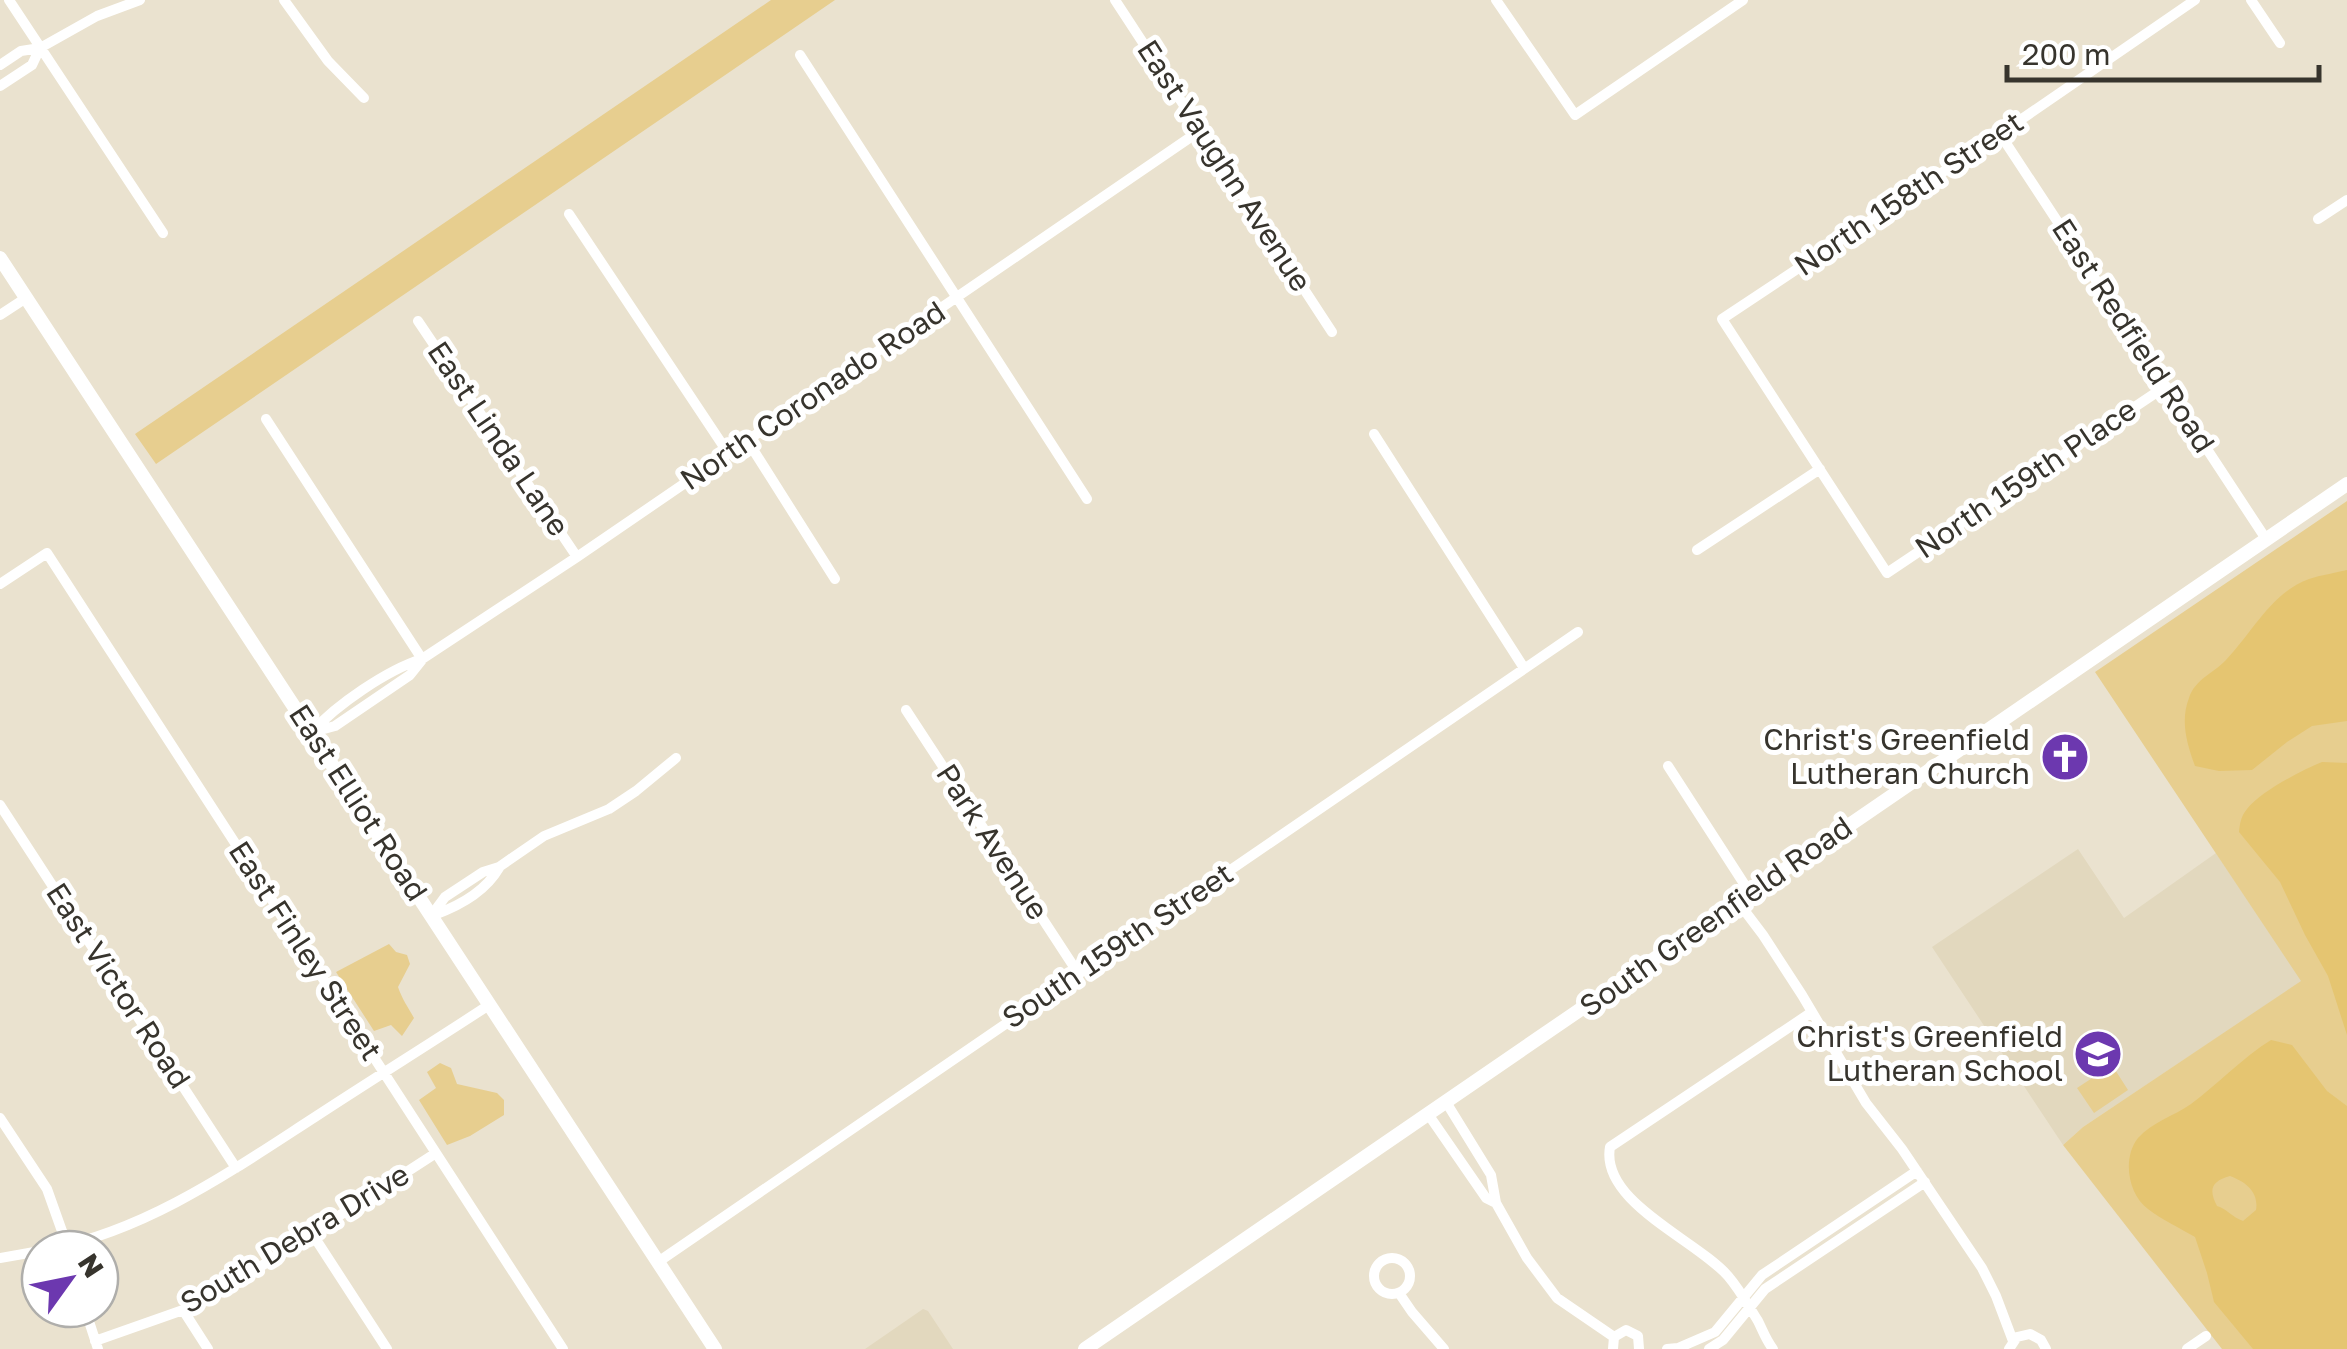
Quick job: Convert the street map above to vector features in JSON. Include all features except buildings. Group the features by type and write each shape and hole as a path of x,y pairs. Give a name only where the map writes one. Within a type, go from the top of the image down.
{"main road":[{"name":"East Elliot Road","path":"0,258 715,1349"},
{"name":"South Greenfield Road","path":"1084,1349 2347,484"}],"street":[{"path":"10,0 163,233"},
{"path":"0,65 21,51 40,48 97,16 140,0"},
{"path":"284,0 328,61 364,98"},
{"name":"East Vaughn Avenue","path":"1115,0 1332,332"},
{"path":"1496,0 1575,116 1742,0"},
{"name":"North 158th Street","path":"1820,469 1722,319 2195,0"},
{"path":"2251,0 2280,42"},
{"path":"0,86 32,65 40,48"},
{"path":"800,55 1087,499"},
{"name":"North Coronado Road","path":"312,732 335,726 410,675 422,659 578,557 1201,130"},
{"name":"East Redfield Road","path":"2000,134 2266,539"},
{"path":"2318,219 2347,200"},
{"path":"568,214 728,453"},
{"path":"0,315 26,298"},
{"name":"East Linda Lane","path":"418,322 578,557"},
{"name":"North 159th Place","path":"1820,469 1887,573 2166,386"},
{"path":"266,419 422,659"},
{"path":"1374,434 1524,668"},
{"path":"747,440 835,579"},
{"path":"1697,550 1820,469"},
{"name":"East Finley Street","path":"0,584 47,553 563,1349"},
{"name":"South 159th Street","path":"658,1262 1578,632"},
{"name":"Park Avenue","path":"906,710 1078,973"},
{"path":"431,916 445,897 482,872 499,867 544,836 609,809 676,758"},
{"path":"1668,766 1763,935 1866,1103 1982,1268 1996,1296 2011,1345"},
{"name":"East Victor Road","path":"0,805 236,1168"},
{"path":"116,1229 186,1198 236,1168 489,1005"},
{"path":"1773,1349 1744,1296 1724,1272 1652,1219 1626,1192 1608,1160 1610,1147 1812,1012"},
{"path":"1446,1102 1491,1176 1496,1204 1526,1258 1557,1298 1614,1343 1621,1330 1630,1330 1643,1348"},
{"path":"1428,1114 1486,1198 1496,1204"},
{"path":"0,1118 47,1189 61,1229"},
{"path":"1462,1162 1477,1152"},
{"name":"South Debra Drive","path":"96,1345 183,1310 246,1276 436,1153"},
{"path":"1710,1349 1723,1340 1764,1289 1917,1171"},
{"path":"1667,1349 1715,1332 1762,1275 1925,1182"},
{"path":"313,1234 387,1349"},
{"path":"1399,1293 1444,1349"},
{"path":"183,1310 208,1349"},
{"path":"2011,1345 2017,1337 2030,1334 2041,1340 2046,1349"},
{"path":"2188,1349 2206,1336"}],"shaded area":[{"path":"771,0 835,0 156,464 135,434"},
{"path":"2347,501 2347,1349 2222,1349 2063,1145 2083,1127 2301,981 2095,672"},
{"path":"2347,570 2347,721 2312,726 2252,770 2219,771 2195,766 2185,724 2192,691 2226,660 2284,593 2309,579"},
{"path":"2322,762 2347,763 2347,1035 2328,976 2280,882 2239,832 2243,814 2253,802"},
{"name":"Christ's Greenfield Lutheran School","path":"2078,849 2124,918 2216,853 2302,981 2083,1127 2063,1145 1932,947"},
{"path":"389,944 396,952 407,955 410,964 398,987 414,1018 402,1036 391,1025 374,1031 336,972"},
{"path":"2271,1040 2292,1045 2327,1091 2347,1106 2347,1349 2253,1349 2214,1302 2195,1237 2148,1209 2132,1185 2130,1155 2138,1138 2191,1104","holes":["2230,1176 2250,1188 2255,1198 2256,1210 2243,1221 2217,1206 2213,1195 2213,1186"]},
{"path":"440,1063 451,1068 457,1084 497,1093 504,1100 504,1115 447,1145 419,1100 436,1088 427,1072"},
{"path":"2112,1065 2128,1090 2094,1113 2077,1088"},
{"path":"923,1309 953,1349 865,1349"}],"place":[{"name":"Christ's Greenfield Lutheran Church","path":"2065,757"},
{"name":"Christ's Greenfield Lutheran School","path":"2098,1054"}]}
